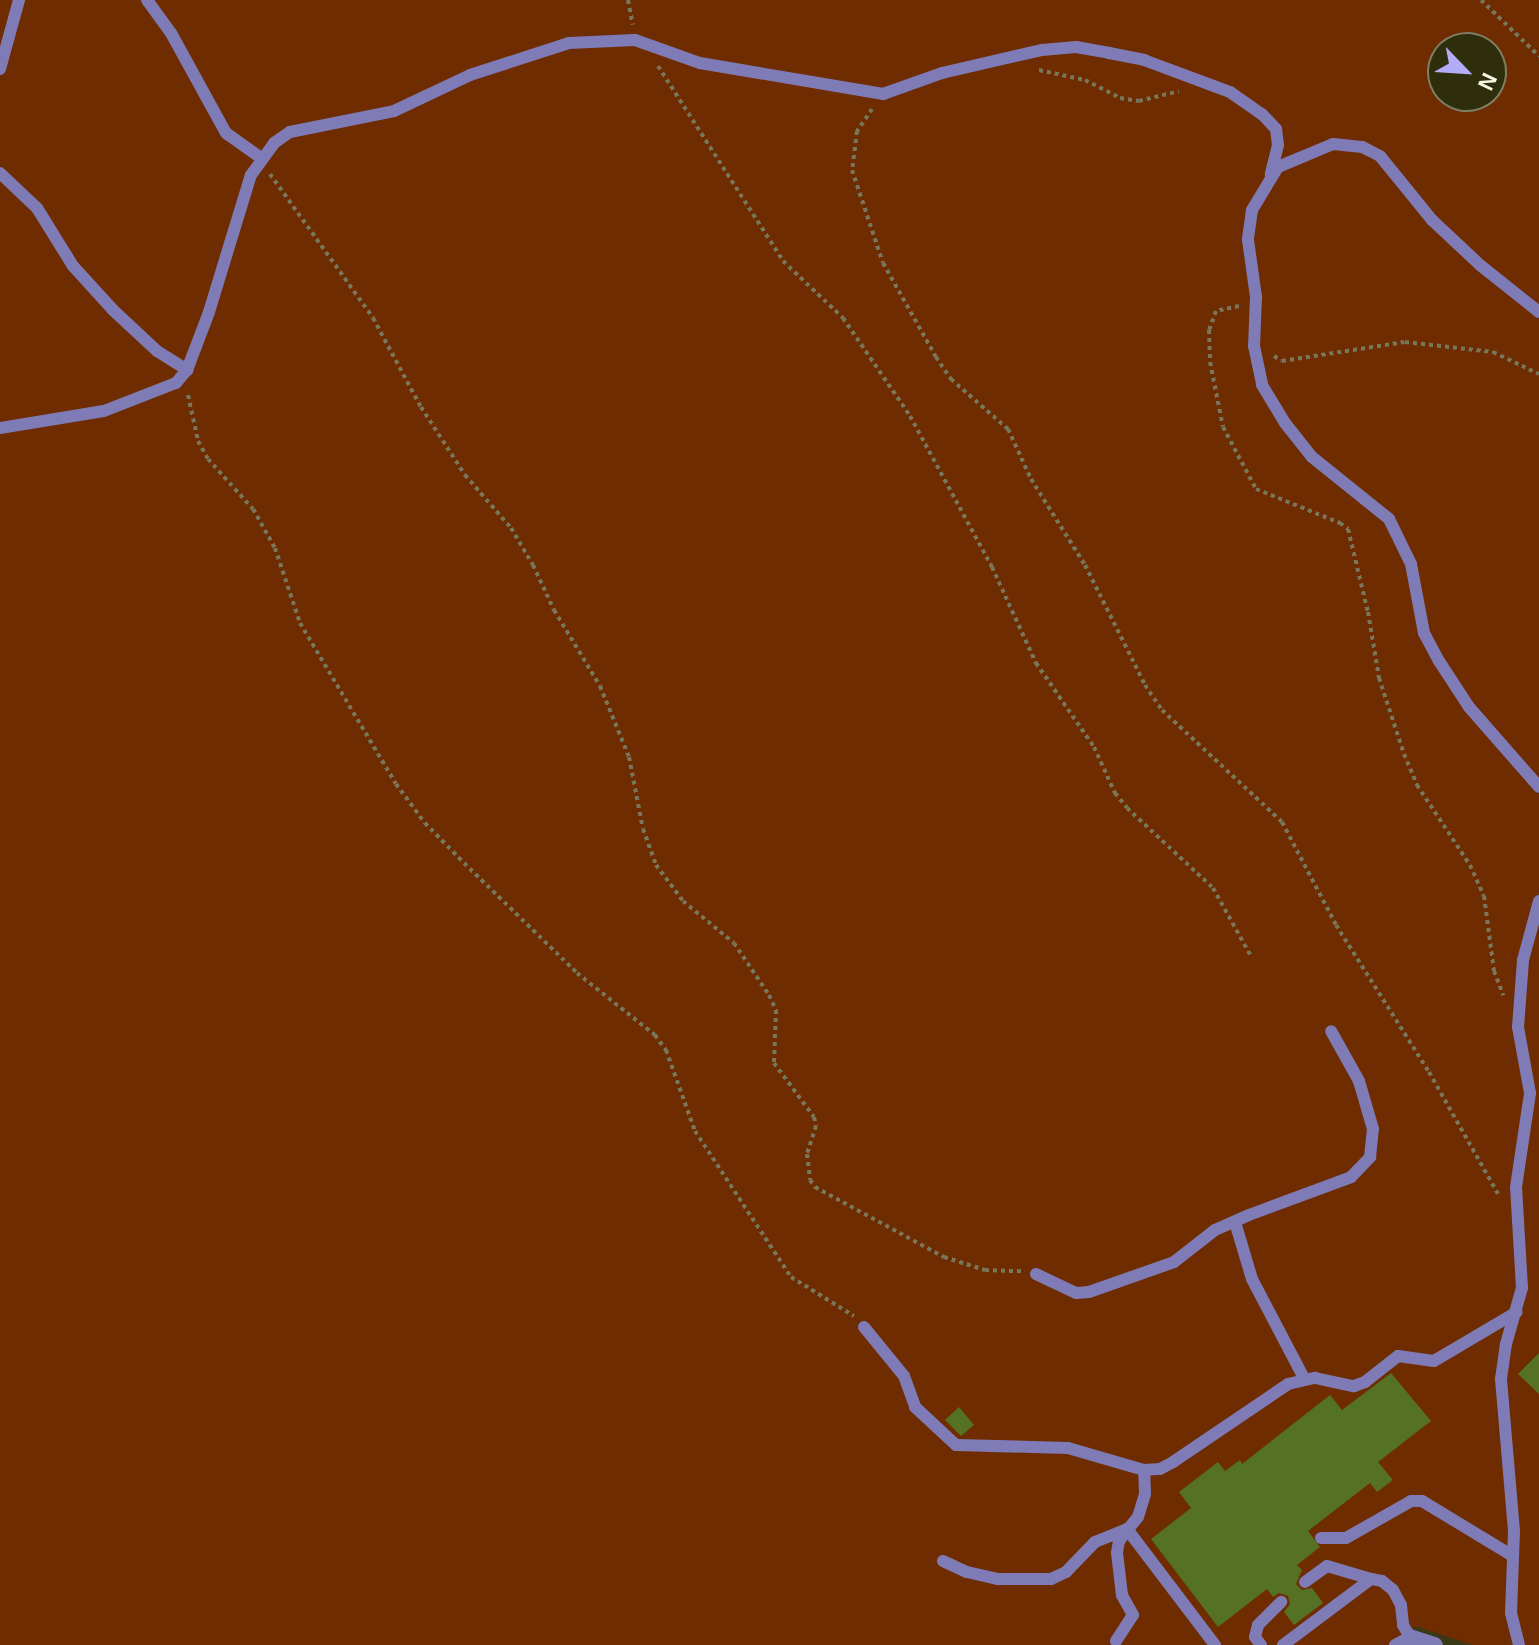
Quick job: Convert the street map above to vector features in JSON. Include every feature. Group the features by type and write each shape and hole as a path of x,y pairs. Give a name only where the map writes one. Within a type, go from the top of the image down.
{"street":[{"path":"1402,1641 1435,1645"}],"lane":[{"path":"0,69 19,0"},
{"path":"147,0 171,33 226,133 261,158"},
{"path":"0,428 104,411 176,383 187,370 219,282 241,201 261,158 290,132 394,111 470,75 535,53 583,41 640,42 700,63 883,94 942,73 1042,50 1076,47 1144,60 1230,92 1271,122 1278,145 1271,174 1252,210 1248,226 1256,297 1254,346 1262,385 1285,423 1312,457 1389,519 1411,564 1424,633 1439,661 1469,707 1539,787"},
{"path":"1271,174 1289,161 1333,144 1362,147 1380,156 1432,220 1480,265 1539,312"},
{"path":"0,173 37,208 73,266 113,310 157,351 187,370"},
{"path":"1519,1645 1511,1613 1514,1531 1501,1379 1506,1344 1517,1312 1522,1274 1516,1187 1530,1093 1518,1027 1523,960 1539,901"},
{"path":"1036,1274 1076,1293 1089,1292 1174,1262 1215,1230 1330,1188 1351,1177 1370,1157 1373,1129 1359,1081 1331,1031"},
{"path":"1235,1222 1252,1279 1304,1378"},
{"path":"864,1327 904,1376 915,1407 956,1445 1068,1448 1144,1470 1160,1469 1173,1462 1229,1421 1304,1378 1354,1386 1365,1382 1398,1356 1434,1361 1517,1312"},
{"path":"1116,1641 1133,1615 1122,1595 1117,1553 1127,1529 1138,1517 1145,1494 1144,1470"},
{"path":"1321,1538 1346,1538 1411,1501 1422,1501 1511,1555"},
{"path":"943,1561 967,1572 998,1579 1051,1579 1066,1572 1095,1542 1127,1529"},
{"path":"1127,1529 1215,1645"},
{"path":"1305,1582 1327,1566 1371,1579 1393,1590 1402,1641"},
{"path":"1283,1645 1371,1579"},
{"path":"1261,1645 1255,1637 1258,1625 1281,1602"}],"path":[{"path":"628,0 640,42 783,261 843,318 910,416 992,567 1036,663 1094,747 1115,793 1127,808 1213,888 1252,958"},
{"path":"1481,0 1539,56"},
{"path":"998,60 1016,61 1058,76 1085,80 1120,98 1139,101 1202,84"},
{"path":"883,94 857,131 852,170 875,242 906,305 951,379 1008,429 1031,479 1085,565 1145,685 1162,710 1282,822 1336,925 1429,1072 1517,1229"},
{"path":"261,158 373,318 421,407 465,475 511,528 533,565 554,610 600,686 629,757 643,829 656,865 683,901 734,943 769,995 776,1010 774,1063 814,1117 816,1126 807,1154 810,1180 822,1191 967,1266 1036,1274"},
{"path":"1256,297 1243,305 1216,311 1211,319 1210,362 1223,427 1256,489 1348,529 1365,598 1379,678 1404,754 1417,785 1470,865 1484,896 1494,971 1511,1021 1518,1027"},
{"path":"1270,348 1273,355 1282,361 1405,342 1493,352 1539,374"},
{"path":"187,370 198,441 208,459 253,509 275,548 300,623 396,784 441,840 577,973 655,1035 666,1050 695,1131 791,1277 808,1291 851,1313 864,1327"}],"shaded area":[{"path":"0,0 1539,0 1539,1645 1472,1645 1415,1626 1404,1645 0,1645"}],"building":[{"path":"1539,1353 1539,1394 1518,1374"},
{"path":"1391,1373 1431,1421 1378,1462 1393,1480 1377,1492 1370,1483 1308,1531 1320,1547 1297,1565 1302,1570 1296,1584 1302,1590 1312,1588 1323,1603 1294,1625 1284,1612 1290,1604 1288,1596 1279,1593 1273,1597 1267,1589 1218,1627 1151,1539 1191,1508 1179,1492 1218,1462 1225,1471 1240,1460 1242,1464 1330,1395 1342,1410"},
{"path":"959,1407 974,1425 961,1436 945,1420"}]}
